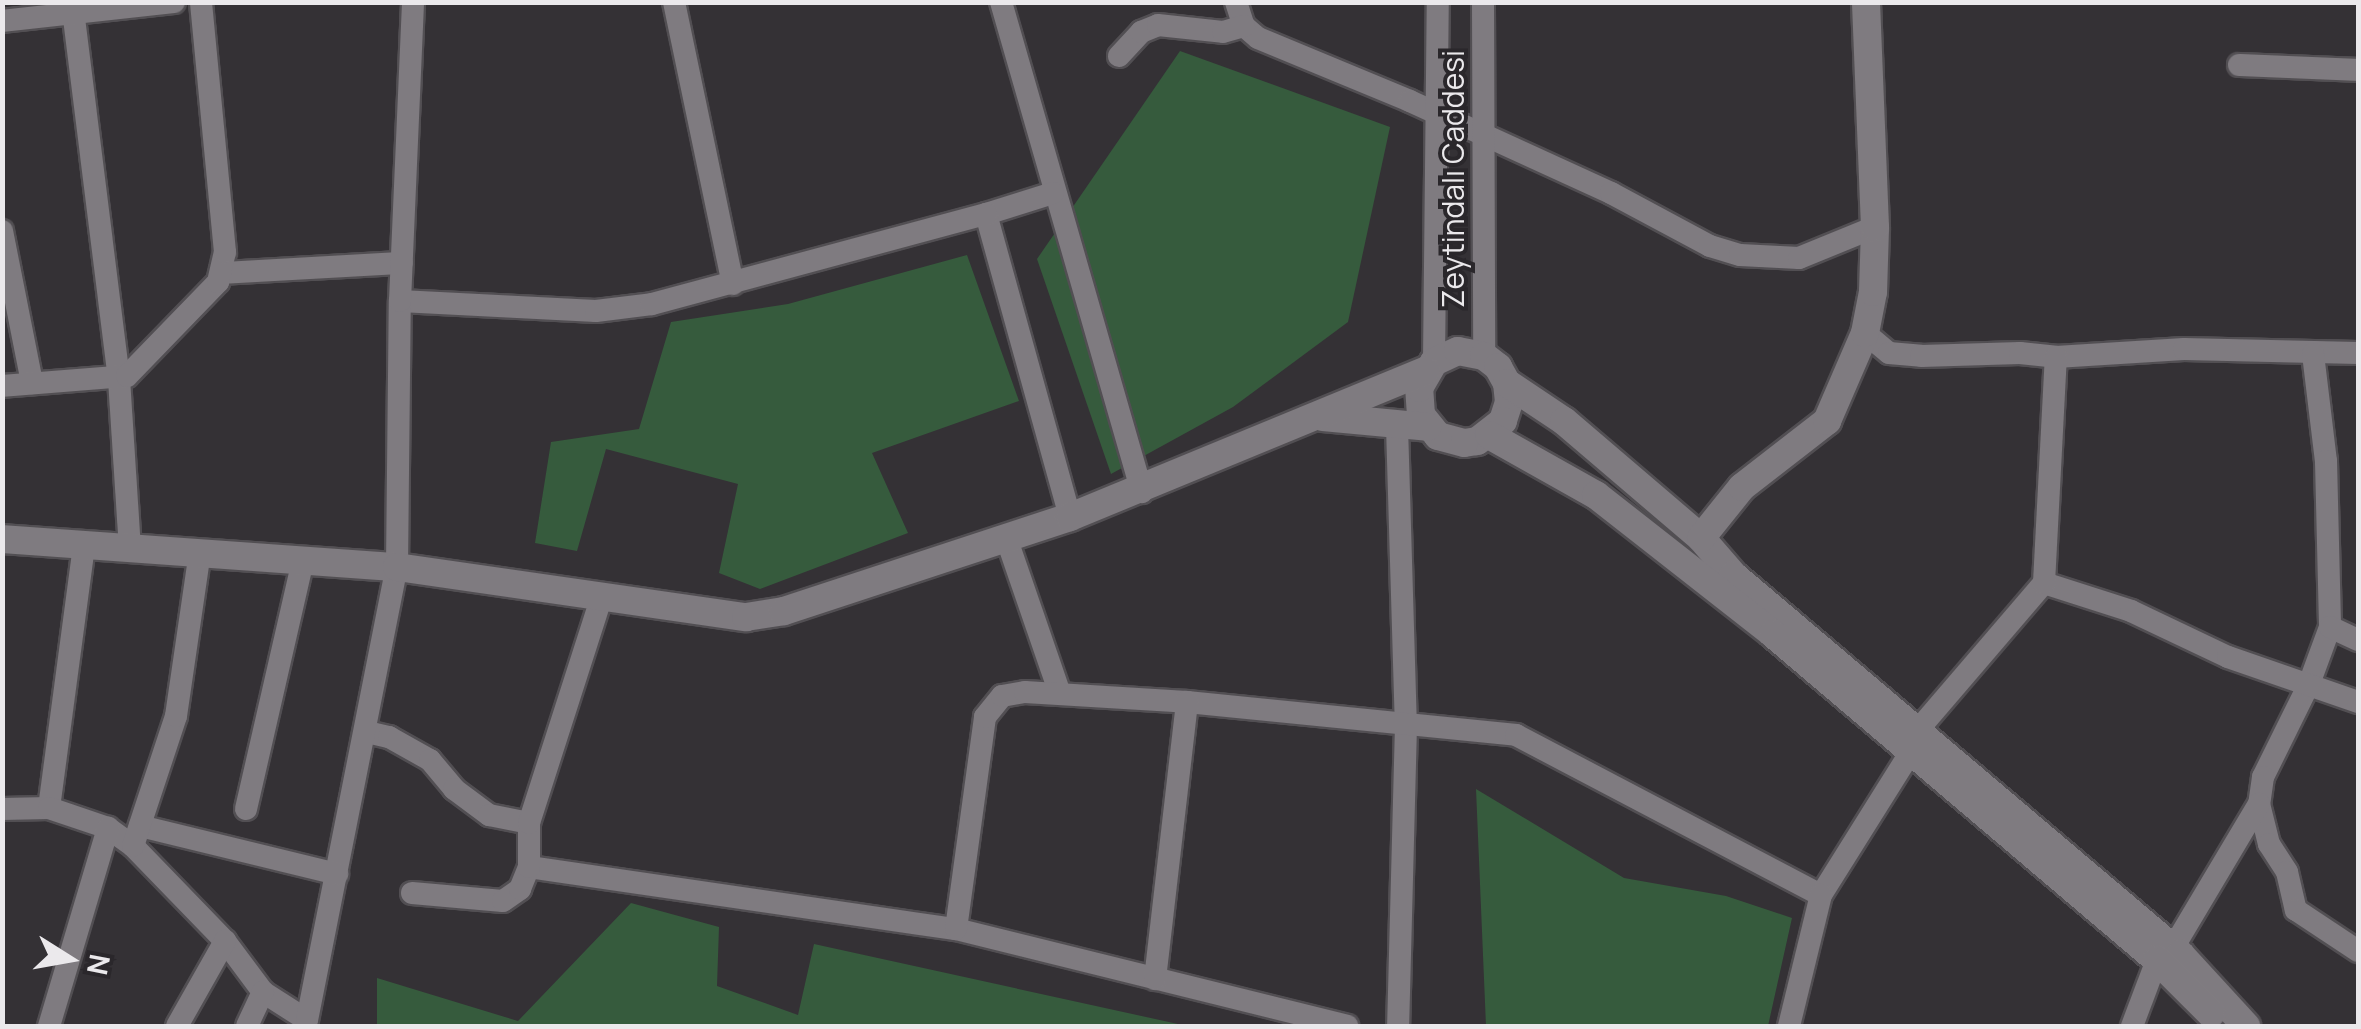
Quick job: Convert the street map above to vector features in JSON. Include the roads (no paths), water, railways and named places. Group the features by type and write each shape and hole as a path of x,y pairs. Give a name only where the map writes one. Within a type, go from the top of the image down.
{"street":[{"path":"2,21 72,8 174,2"},
{"path":"2,386 120,378 136,370 206,298 222,273 225,252 201,2"},
{"path":"137,836 226,941 263,992 306,1020 367,732 397,567 400,300 413,2"},
{"path":"674,2 733,284"},
{"path":"1001,2 1142,492"},
{"path":"1236,2 1244,26 1284,50 1436,113 1611,193 1710,246 1740,255 1800,258 1875,228"},
{"path":"2,539 397,567 746,618 784,611 1142,492 1321,417 1430,367 1458,351 1484,356 1498,367 1507,382 1510,402 1503,421 1490,435 1464,444 1438,436 1428,427 1418,402 1430,367 1438,2"},
{"name":"Zeytindalı Caddesi","path":"1483,2 1484,356"},
{"path":"1701,538 1742,487 1827,422 1865,333 1874,292 1875,228 1866,2"},
{"path":"72,8 120,378 130,548"},
{"path":"1118,56 1141,32 1158,25 1223,32 1244,26"},
{"path":"2239,66 2358,70"},
{"path":"400,300 596,311 652,304 1053,193"},
{"path":"986,214 1070,518"},
{"path":"2,231 32,384"},
{"path":"222,273 402,263"},
{"path":"1865,333 1889,354 2056,357 2184,349 2358,354"},
{"path":"2132,1026 2165,954 2259,804 2264,777 2309,684 2330,627 2326,460 2320,383 2312,354"},
{"path":"1789,1026 1821,895 1914,742 2044,583 2056,357"},
{"path":"1507,382 1564,421 1701,538 1733,575 1914,742 2246,1026"},
{"path":"1321,417 1428,427"},
{"path":"1397,426 1406,725 1398,1026"},
{"path":"1490,435 1596,495 1914,742"},
{"path":"1007,540 1060,692"},
{"path":"49,808 84,544"},
{"path":"137,836 176,716 200,552"},
{"path":"246,809 302,560"},
{"path":"2044,583 2131,611 2228,657 2358,702"},
{"path":"412,893 503,901 520,889 529,867 529,823 601,599"},
{"path":"2330,627 2358,640"},
{"path":"956,929 985,717 1002,696 1060,692 1516,735 1821,895"},
{"path":"1155,978 1187,702"},
{"path":"367,732 389,737 430,760 454,789 488,815 529,823"},
{"path":"2259,804 2268,844 2287,872 2296,910 2358,951"},
{"path":"2,809 49,808 137,836 337,874"},
{"path":"49,1026 108,828"},
{"path":"529,867 956,929 1347,1026"},
{"path":"177,1026 226,941"},
{"path":"2165,954 2222,1026"},
{"path":"247,1026 263,992"}]}
